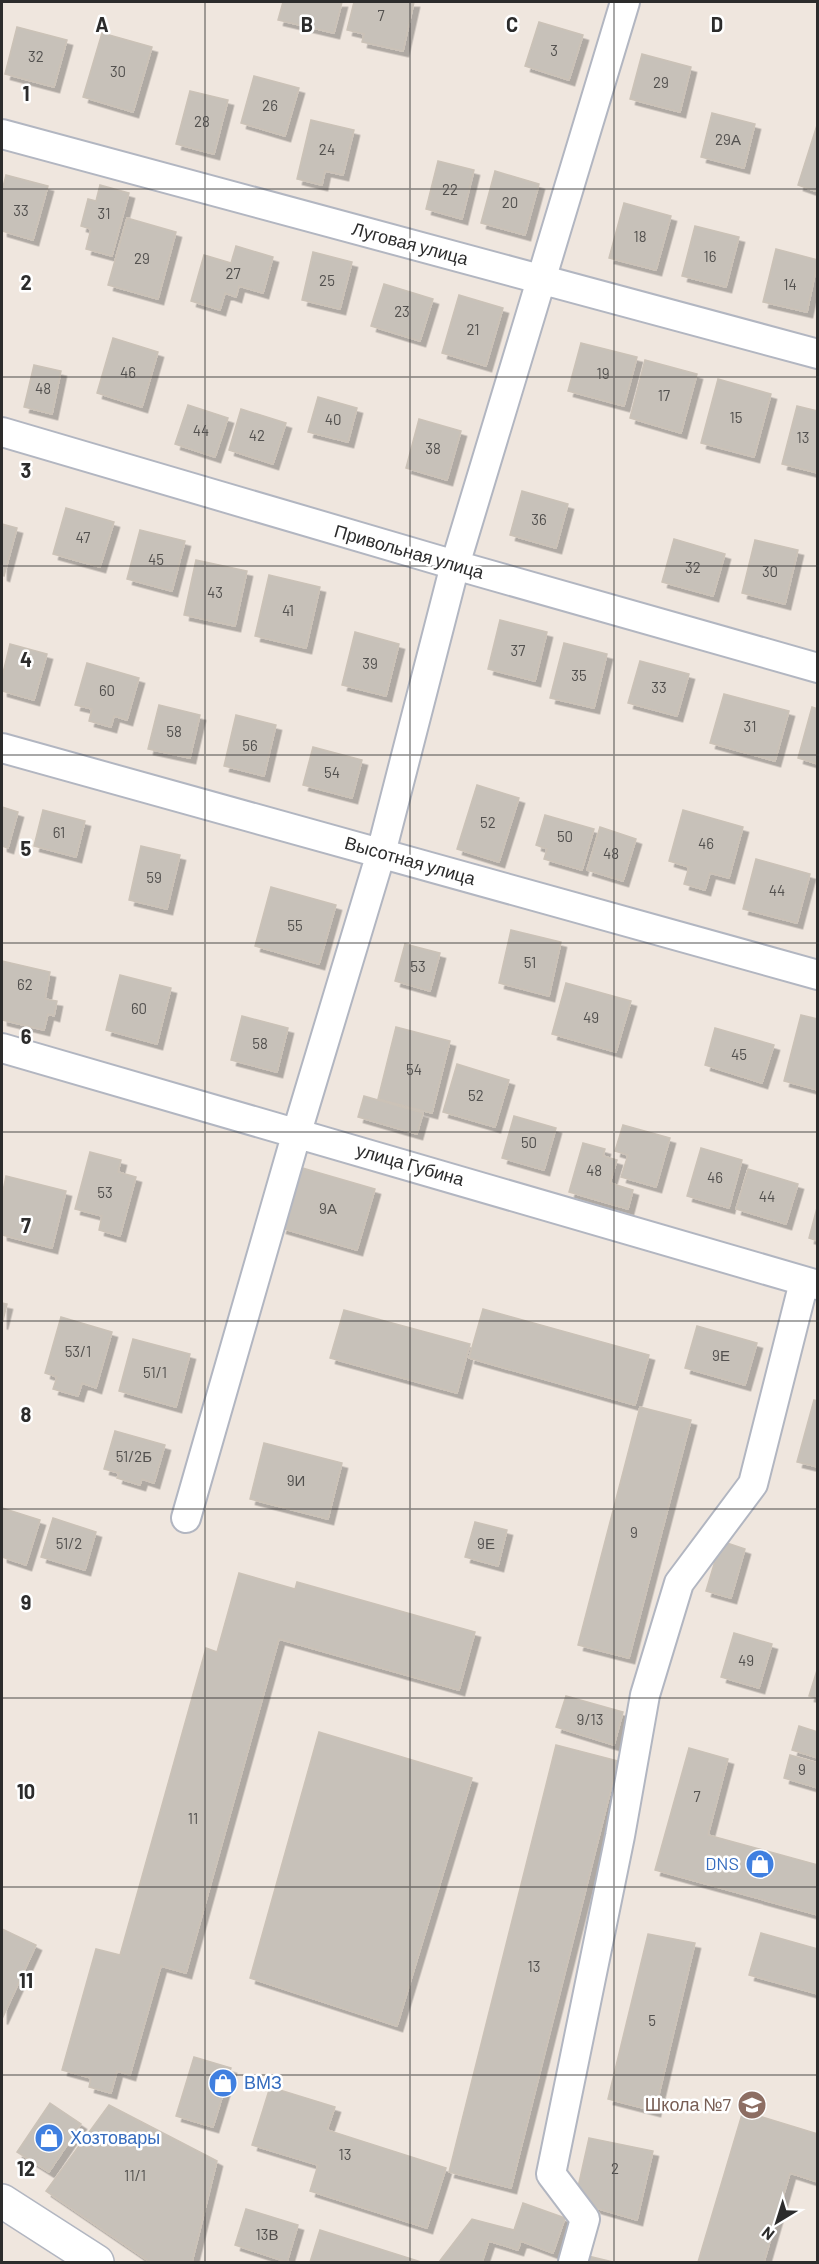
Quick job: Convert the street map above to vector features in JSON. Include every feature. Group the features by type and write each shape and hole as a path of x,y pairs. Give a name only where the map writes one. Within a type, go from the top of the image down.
{"street":[{"path":"186,1518 297,1132 381,853 455,566 539,279 625,2"},
{"name":"Луговая улица","path":"2,134 818,354"},
{"name":"Привольная улица","path":"2,432 455,566 818,668"},
{"name":"Высотная улица","path":"2,748 818,975"},
{"name":"улица Губина","path":"2,1048 811,1283"},
{"path":"573,2262 585,2218 551,2174 620,1836 645,1695 678,1583 753,1484 811,1283"},
{"path":"2,2201 97,2262"}],"building":[{"path":"283,2 342,2 334,33 278,20"},
{"path":"354,2 414,2 403,51 362,42 364,34 347,30"},
{"path":"539,22 583,35 569,80 525,66"},
{"path":"17,27 67,40 54,87 5,74"},
{"path":"102,33 152,47 133,112 83,97"},
{"path":"642,54 691,67 680,112 630,99"},
{"path":"254,76 299,88 285,136 241,123"},
{"path":"190,91 228,100 214,154 176,144"},
{"path":"712,113 755,124 744,168 701,157"},
{"path":"311,120 354,130 343,175 325,171 322,185 297,179"},
{"path":"818,122 818,192 798,185"},
{"path":"438,161 474,170 462,219 426,209"},
{"path":"495,171 539,184 525,235 481,223"},
{"path":"6,175 48,186 33,240 2,231 2,191"},
{"path":"100,185 129,193 112,256 86,249 91,229 81,226 88,199 96,201"},
{"path":"624,203 671,216 656,270 609,258"},
{"path":"127,218 176,232 158,299 108,285"},
{"path":"695,226 739,237 726,287 682,276"},
{"path":"236,246 273,257 263,293 239,286 236,297 225,293 220,310 191,301 204,255 231,263"},
{"path":"776,249 818,260 807,312 763,302"},
{"path":"313,252 352,262 340,309 302,300"},
{"path":"384,284 433,299 420,341 371,326"},
{"path":"459,295 503,308 486,366 442,353"},
{"path":"113,338 158,352 142,407 97,393"},
{"path":"581,343 637,357 624,406 568,391"},
{"path":"645,360 697,374 681,433 630,418"},
{"path":"34,365 61,371 52,414 24,407"},
{"path":"718,379 771,394 754,457 701,443"},
{"path":"318,397 357,408 348,442 308,432"},
{"path":"188,405 228,418 215,457 175,444"},
{"path":"797,406 818,411 818,473 782,464"},
{"path":"241,409 286,423 273,464 229,450"},
{"path":"419,419 461,431 447,480 406,468"},
{"path":"522,491 568,504 556,548 510,535"},
{"path":"66,508 114,522 100,567 53,554"},
{"path":"2,524 17,528 4,576 2,575"},
{"path":"140,530 185,541 172,591 127,579"},
{"path":"674,539 725,554 713,596 662,582"},
{"path":"755,540 798,550 785,604 742,593"},
{"path":"196,560 247,571 235,626 184,615"},
{"path":"269,575 320,587 306,648 255,636"},
{"path":"500,620 547,632 535,681 488,669"},
{"path":"355,632 399,644 386,696 342,685"},
{"path":"564,643 607,654 594,708 550,698"},
{"path":"10,644 47,654 34,700 2,691 2,677"},
{"path":"640,661 689,674 677,716 628,703"},
{"path":"87,663 139,678 127,720 114,716 111,727 89,721 92,709 75,705"},
{"path":"724,694 789,711 775,761 710,743"},
{"path":"159,705 200,715 190,758 148,749"},
{"path":"812,707 818,709 818,764 798,758"},
{"path":"236,715 276,725 264,776 224,766"},
{"path":"313,747 362,760 352,798 303,785"},
{"path":"477,785 519,798 499,862 457,849"},
{"path":"2,807 18,812 8,848 2,846"},
{"path":"43,810 85,821 76,857 34,846"},
{"path":"683,810 743,827 729,878 710,873 705,890 684,884 689,867 669,861"},
{"path":"545,815 594,829 582,870 544,859 547,849 536,845"},
{"path":"600,827 636,839 623,881 587,870"},
{"path":"141,846 180,855 167,909 129,900"},
{"path":"756,859 810,874 797,923 743,909"},
{"path":"271,887 336,905 319,964 255,946"},
{"path":"511,930 561,942 549,996 499,983"},
{"path":"405,944 440,953 430,991 395,981"},
{"path":"2,961 50,972 45,999 57,1001 54,1016 48,1014 44,1030 2,1020"},
{"path":"120,975 171,988 157,1044 106,1030"},
{"path":"566,983 631,1001 616,1052 552,1034"},
{"path":"801,1015 818,1019 818,1090 784,1081"},
{"path":"242,1016 288,1028 277,1072 231,1060"},
{"path":"396,1027 450,1041 432,1113 378,1099"},
{"path":"715,1028 774,1045 762,1083 705,1065"},
{"path":"457,1064 509,1080 495,1127 443,1112"},
{"path":"364,1096 423,1113 417,1134 358,1117"},
{"path":"514,1116 556,1128 544,1170 502,1158"},
{"path":"623,1125 670,1138 656,1187 621,1177 628,1155 615,1151"},
{"path":"583,1143 605,1149 603,1156 617,1160 610,1183 633,1190 628,1209 569,1192"},
{"path":"701,1148 742,1160 729,1208 687,1196"},
{"path":"90,1152 121,1160 118,1172 136,1177 120,1236 99,1230 102,1216 75,1209"},
{"path":"299,1167 375,1189 357,1250 281,1228"},
{"path":"748,1169 798,1184 786,1224 736,1209"},
{"path":"6,1176 66,1191 52,1248 2,1235 2,1196"},
{"path":"818,1204 818,1241 809,1238"},
{"path":"2,1303 7,1304 2,1324"},
{"path":"483,1309 649,1355 635,1405 469,1358"},
{"path":"344,1310 470,1344 457,1393 330,1358"},
{"path":"61,1317 112,1332 96,1388 82,1383 78,1396 53,1389 57,1377 45,1373"},
{"path":"697,1326 757,1343 745,1385 685,1368"},
{"path":"133,1339 190,1354 176,1407 119,1391"},
{"path":"814,1400 818,1401 818,1467 797,1462"},
{"path":"640,1407 691,1420 629,1658 578,1645"},
{"path":"115,1431 165,1445 154,1483 142,1479 140,1485 117,1478 119,1473 104,1469"},
{"path":"264,1443 342,1463 328,1519 250,1499"},
{"path":"2,1508 40,1520 26,1565 2,1557"},
{"path":"53,1518 96,1532 85,1570 41,1557"},
{"path":"475,1522 507,1530 498,1566 465,1557"},
{"path":"721,1541 745,1549 731,1598 706,1591"},
{"path":"239,1573 295,1589 297,1582 475,1632 459,1690 279,1639 186,1973 161,1966 130,2075 117,2071 111,2093 89,2087 91,2078 62,2070 96,1949 120,1955 206,1648 217,1652"},
{"path":"734,1633 772,1644 759,1688 721,1677"},
{"path":"818,1667 818,1698 809,1696"},
{"path":"566,1696 623,1712 614,1745 556,1727"},
{"path":"799,1726 818,1732 818,1758 792,1750"},
{"path":"319,1732 472,1778 397,2026 250,1978"},
{"path":"556,1745 618,1761 511,2188 449,2172"},
{"path":"689,1748 728,1759 708,1835 818,1865 818,1915 655,1870"},
{"path":"790,1755 818,1763 818,1788 784,1778"},
{"path":"2,1929 36,1945 2,2019"},
{"path":"761,1933 818,1949 818,1994 749,1975"},
{"path":"648,1934 695,1943 655,2111 608,2099"},
{"path":"194,2057 231,2068 213,2127 176,2116"},
{"path":"270,2087 335,2107 327,2130 446,2168 427,2228 310,2191 318,2165 252,2145"},
{"name":"Хозтовары","path":"50,2103 81,2124 49,2172 17,2152"},
{"path":"109,2105 217,2161 192,2262 150,2262 46,2191"},
{"path":"743,2111 818,2134 818,2182 790,2173 764,2262 698,2262"},
{"path":"589,2138 653,2151 637,2220 596,2208 578,2187"},
{"path":"523,2203 565,2218 553,2253 521,2241 518,2250 489,2241 482,2262 439,2262 472,2219 514,2230"},
{"path":"246,2209 298,2225 287,2262 235,2245"},
{"path":"320,2230 421,2262 310,2262"},
{"path":"584,2255 613,2262 582,2262"}],"place":[{"name":"DNS","path":"760,1864"},
{"name":"ВМЗ","path":"223,2083"},
{"name":"Школа №7","path":"752,2105"},
{"name":"Хозтовары","path":"49,2138"}]}
